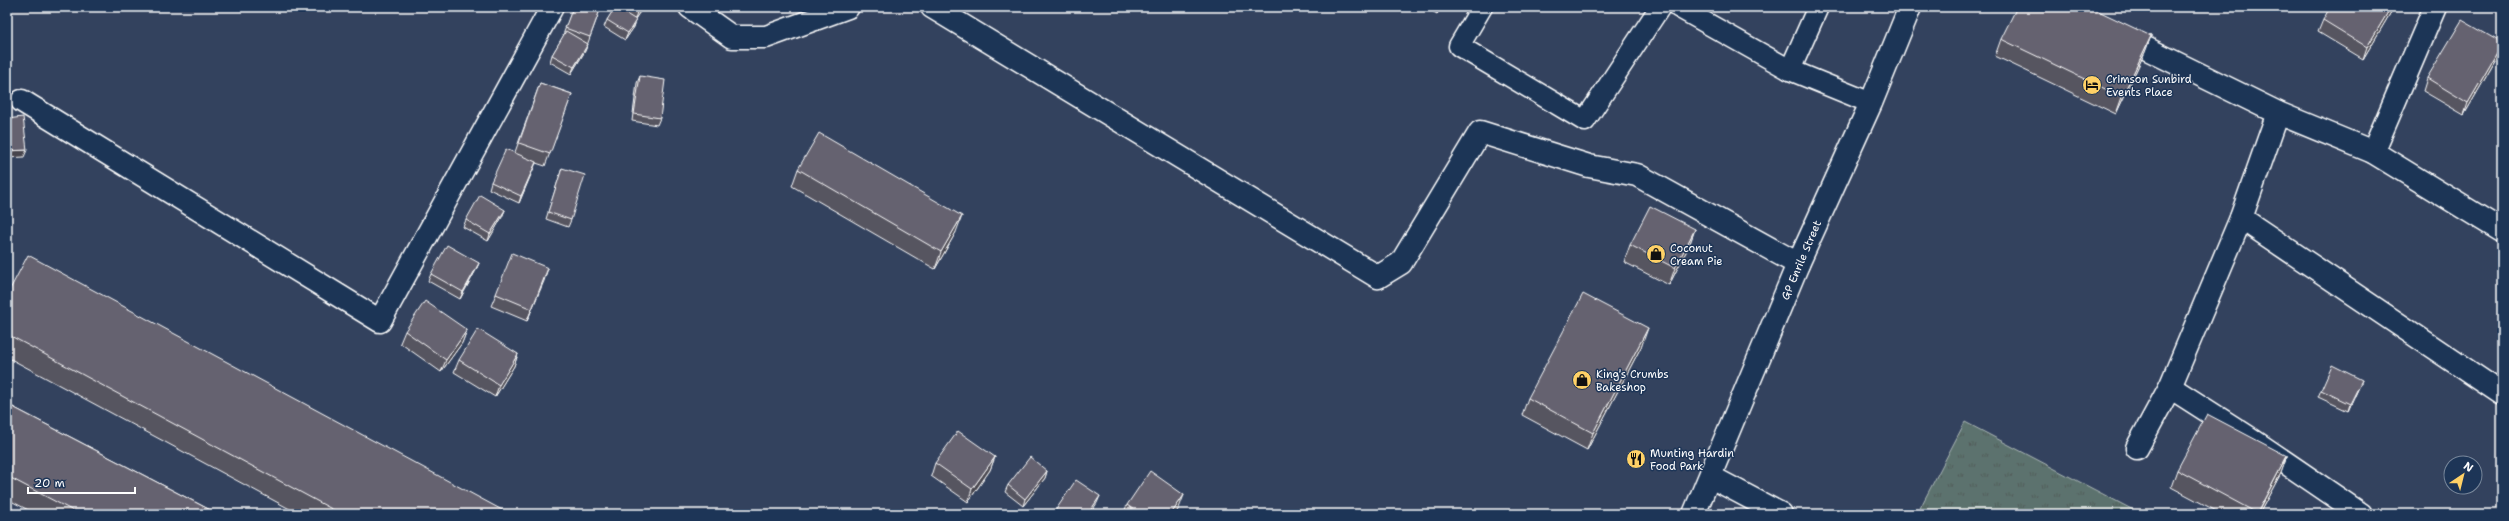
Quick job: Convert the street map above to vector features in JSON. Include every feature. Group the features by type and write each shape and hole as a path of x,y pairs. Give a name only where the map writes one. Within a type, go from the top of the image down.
{"street":[{"path":"22,101 380,321 552,7"},
{"path":"690,7 732,37 766,37 848,7"},
{"path":"932,7 1378,277 1401,263 1480,132 1589,166 1636,175 1798,264"},
{"name":"GP Enrile Street","path":"1694,514 1711,477 1798,264 1871,103 1910,7"},
{"path":"2374,152 2435,7"},
{"path":"2097,24 2278,113 2374,152 2502,230"},
{"path":"2137,448 2170,387 2241,218 2278,113"},
{"path":"2241,218 2502,394"},
{"path":"2170,387 2248,437 2361,514"},
{"path":"1711,477 1781,514"}],"lane":[{"path":"1482,7 1459,46 1585,121 1660,7"},
{"path":"1678,7 1705,13 1790,70 1871,103"},
{"path":"1790,70 1818,7"}],"green space":[{"path":"1965,422 2141,514 1917,514"}],"building":[{"path":"573,7 601,7 590,37 565,28"},
{"path":"615,7 636,20 628,33 607,20"},
{"path":"629,7 641,7 637,12"},
{"name":"Crimson Sunbird Events Place","path":"2017,7 2090,7 2151,36 2122,97 2001,39"},
{"path":"2330,7 2391,7 2367,47 2323,20"},
{"path":"2462,20 2502,43 2468,103 2427,78"},
{"path":"566,31 588,44 574,67 552,55"},
{"path":"640,76 665,80 660,118 634,114"},
{"path":"540,83 572,94 550,154 519,143"},
{"path":"23,117 27,150 7,151 7,119"},
{"path":"819,133 962,216 941,252 798,169"},
{"path":"506,149 536,162 521,196 491,182"},
{"path":"562,168 585,175 571,220 548,212"},
{"path":"480,195 505,210 490,234 466,220"},
{"path":"1650,206 1695,229 1675,268 1630,245"},
{"path":"447,245 479,263 463,292 431,274"},
{"path":"512,253 548,268 532,309 496,294"},
{"path":"28,255 504,511 503,514 341,514 7,334 7,295"},
{"name":"King's Crumbs Bakeshop","path":"1583,294 1648,328 1593,433 1528,398"},
{"path":"425,301 467,330 446,360 405,331"},
{"path":"478,329 518,354 499,385 459,360"},
{"path":"2332,365 2362,380 2350,404 2321,390"},
{"path":"7,404 218,514 79,514 7,476"},
{"path":"2207,414 2287,456 2257,513 2177,470"},
{"path":"958,431 995,457 972,489 935,463"},
{"path":"1030,457 1047,471 1025,499 1008,485"},
{"path":"1150,471 1184,495 1171,514 1140,514 1127,505"},
{"path":"1076,480 1100,496 1088,514 1053,514"}],"place":[{"name":"Crimson Sunbird Events Place","path":"2092,85"},
{"name":"Coconut Cream Pie","path":"1656,254"},
{"name":"King's Crumbs Bakeshop","path":"1582,380"},
{"name":"Munting Hardin Food Park","path":"1636,459"}]}
